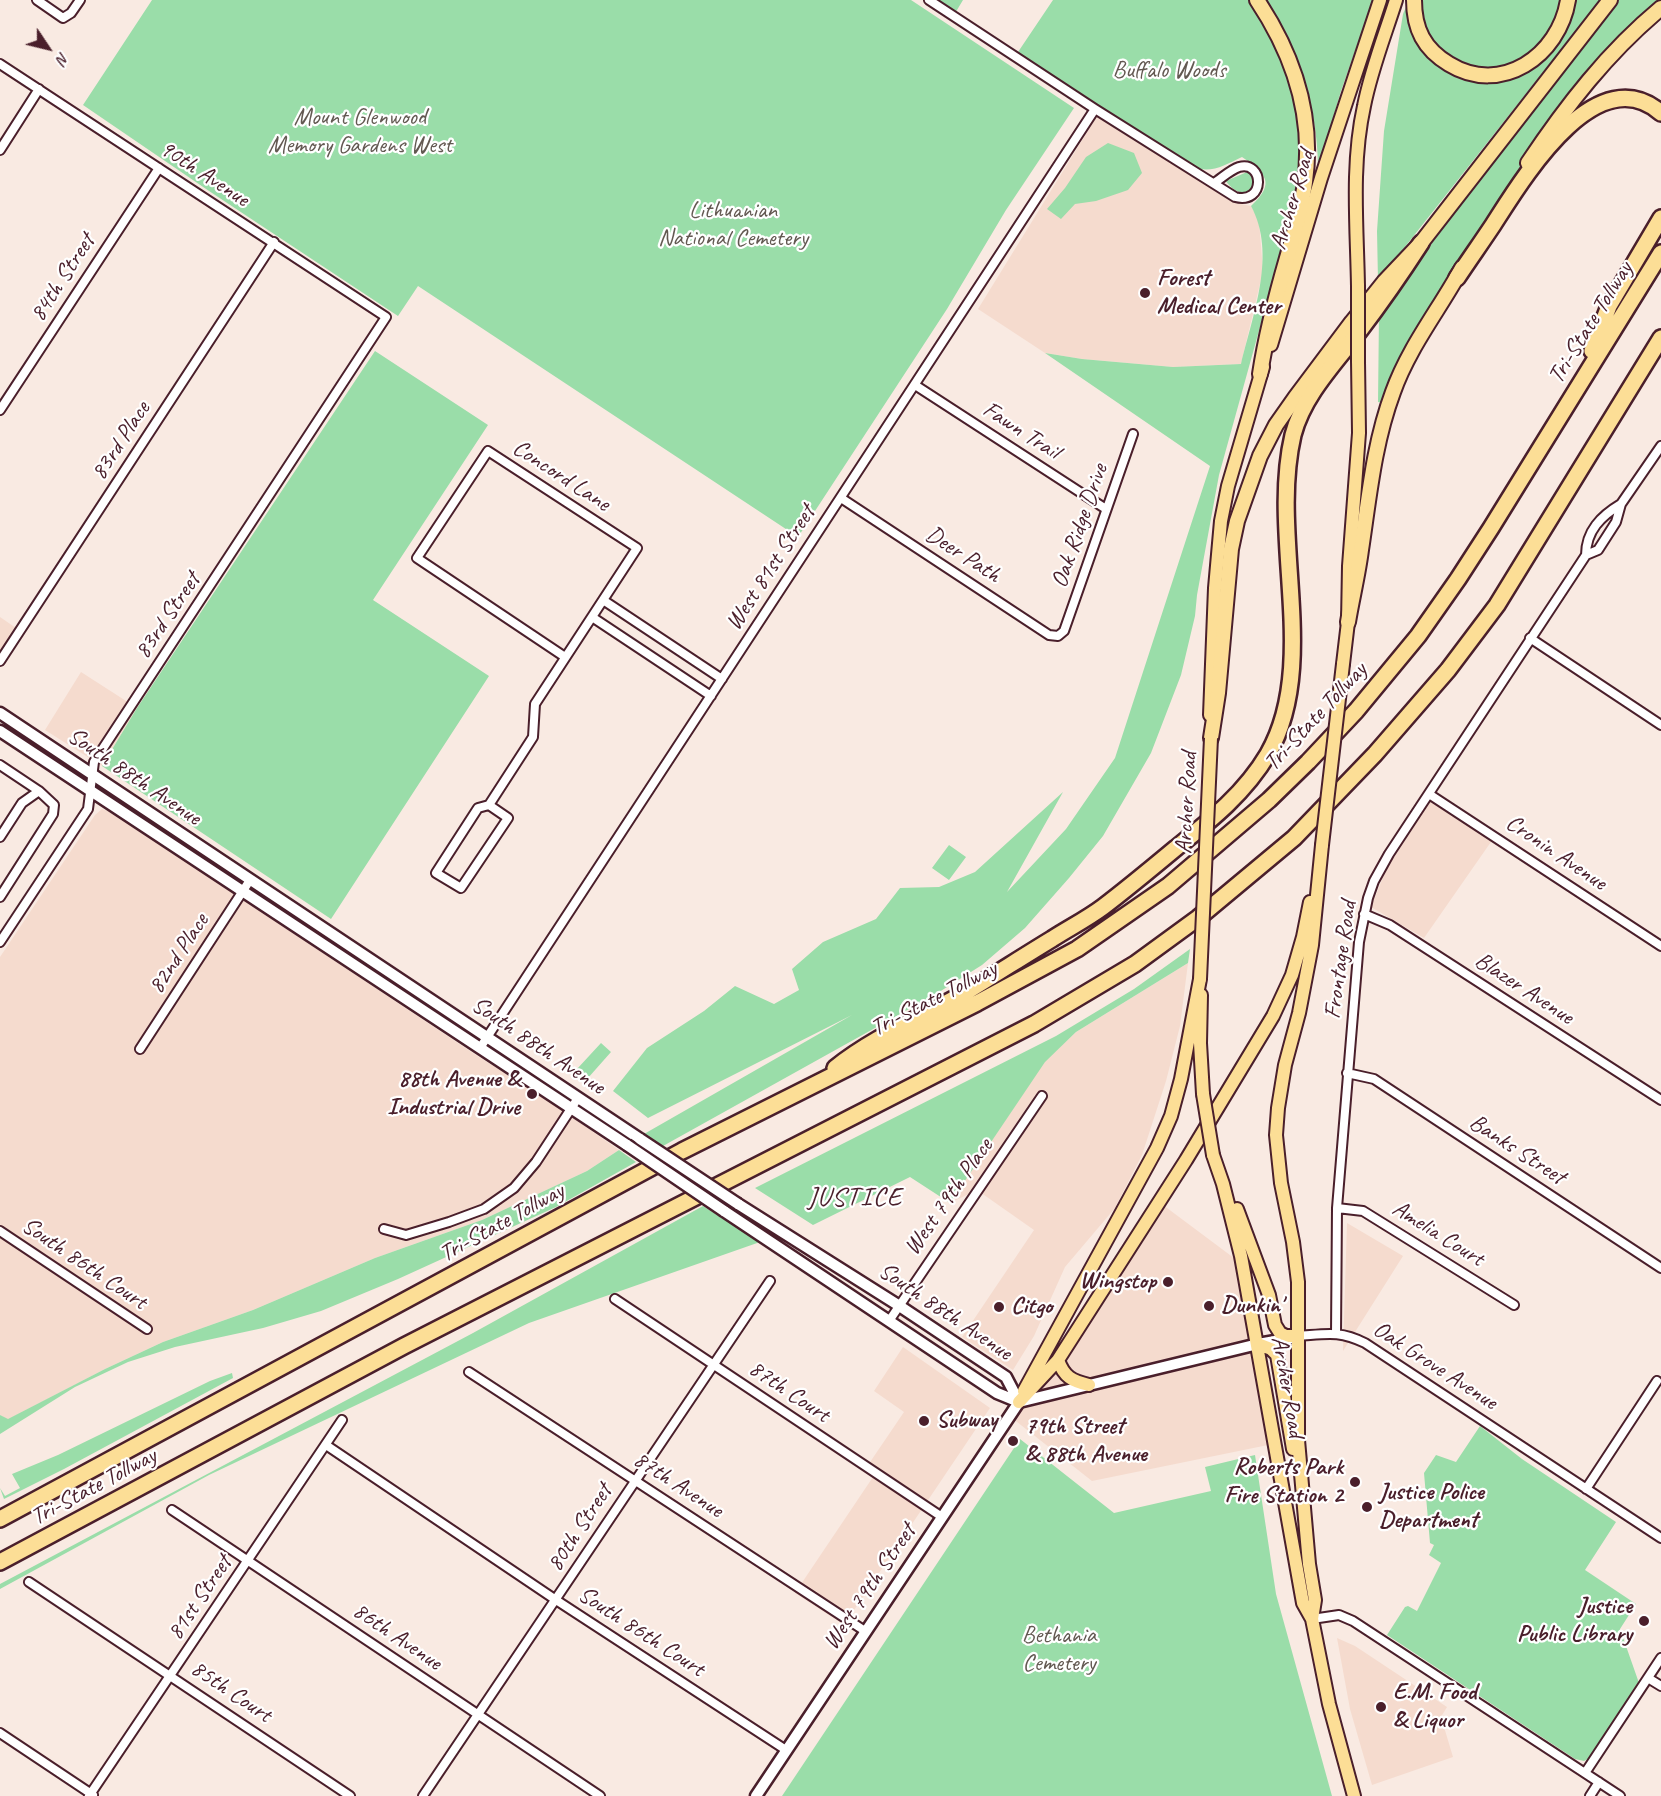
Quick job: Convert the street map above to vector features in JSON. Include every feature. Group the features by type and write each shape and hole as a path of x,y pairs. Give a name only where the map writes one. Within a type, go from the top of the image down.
{"highway":[{"path":"1257,0 1274,26 1294,71 1304,113 1307,141 1307,163 1301,204 1265,343 1260,374"},
{"path":"1414,0 1416,25 1420,36 1430,50 1461,71 1479,76 1491,76 1509,74 1528,64 1544,50 1557,32 1568,0"},
{"path":"807,1090 856,1051 966,992 1102,908 1224,809 1253,776 1279,732 1291,686 1292,639 1285,486 1294,430 1308,400 1324,375 1393,286 1421,243 1610,0"},
{"path":"1457,278 1486,226 1549,132 1615,51 1639,26 1661,8"},
{"path":"1347,622 1361,553 1376,450 1384,417 1393,390 1424,329 1527,172 1564,129 1580,117 1612,100 1633,98 1652,105 1661,113"},
{"path":"1581,382 1610,306 1661,218"},
{"path":"1211,738 1218,693 1231,549 1237,521 1260,456 1276,425 1352,322 1384,282 1421,243"},
{"name":"Tri-State Tollway","path":"0,1519 672,1156 807,1090 1077,949 1168,886 1269,800 1356,711 1418,636 1464,571 1661,253"},
{"name":"Tri-State Tollway","path":"0,1562 404,1346 1034,1024 1135,964 1198,918 1294,838 1382,747 1448,670 1497,604 1661,338"}],"main road":[{"name":"Archer Road","path":"1354,1796 1329,1704 1312,1619 1303,1603 1241,1256 1223,1184 1213,1155 1203,1094 1200,979 1211,738 1212,642 1221,521 1228,486 1260,374 1348,91 1380,0"},
{"name":"Archer Road","path":"1312,1619 1315,1600 1302,1491 1298,1419 1298,1282 1293,1242 1281,1183 1276,1135 1285,1065 1308,970 1316,880 1347,622 1348,566 1359,433 1356,172 1359,139 1372,72 1396,0"},
{"path":"1019,1402 1058,1360 1273,1016 1292,975 1316,880"},
{"path":"1019,1402 1157,1148 1171,1116 1181,1079 1200,979"},
{"path":"1223,1184 1238,1211 1269,1295 1275,1325 1280,1333 1286,1336 1298,1336"},
{"path":"1258,1344 1271,1349 1277,1355 1302,1491"},
{"path":"1058,1360 1066,1376 1074,1381 1089,1384"}],"street":[{"path":"37,0 63,18 71,13 80,0"},
{"path":"929,0 1235,197 1242,199 1254,194 1259,182 1257,174 1252,170 1240,167 1214,183"},
{"name":"90th Avenue","path":"0,64 386,317"},
{"path":"0,150 39,89"},
{"name":"West 81st Street","path":"480,1048 1095,109"},
{"name":"84th Street","path":"0,410 159,168"},
{"name":"83rd Place","path":"0,661 274,242"},
{"name":"83rd Street","path":"0,942 88,809 94,762 386,317"},
{"name":"Fawn Trail","path":"915,385 1106,509"},
{"name":"Oak Ridge Drive","path":"1064,631 1133,434"},
{"path":"1621,504 1605,514 1598,523 1586,541 1586,555 1598,549 1616,522 1621,504 1661,446"},
{"name":"Concord Lane","path":"489,805 508,818 461,888 436,873 478,808 489,805 532,737 535,704 566,657 637,548 488,452 417,558 566,657"},
{"name":"Deer Path","path":"841,498 1049,635 1058,636 1064,631"},
{"name":"Frontage Road","path":"1336,1334 1337,1208 1347,1073 1359,942 1364,914 1374,881 1586,555"},
{"path":"603,600 722,679"},
{"path":"592,617 711,696"},
{"path":"1530,638 1661,725"},
{"name":"South 88th Avenue","path":"0,713 738,1204 898,1305 1006,1377 1019,1402"},
{"name":"South 88th Avenue","path":"0,731 998,1393 1019,1402"},
{"path":"0,765 39,790 54,805 53,814 0,897"},
{"path":"0,837 22,803 39,790"},
{"name":"Cronin Avenue","path":"1429,794 1661,946"},
{"name":"82nd Place","path":"140,1049 250,880"},
{"name":"Blazer Avenue","path":"1364,914 1390,925 1661,1101"},
{"name":"Banks Street","path":"1347,1073 1374,1079 1661,1268"},
{"name":"West 79th Place","path":"889,1320 1042,1096"},
{"path":"384,1228 406,1235 484,1209 514,1188 536,1162 578,1098"},
{"name":"Amelia Court","path":"1337,1208 1362,1210 1514,1305"},
{"name":"South 86th Court","path":"0,1231 147,1329"},
{"name":"80th Street","path":"423,1796 770,1281"},
{"name":"87th Court","path":"615,1299 942,1517"},
{"name":"Oak Grove Avenue","path":"1019,1402 1258,1344 1298,1336 1349,1335 1365,1343 1661,1538"},
{"name":"87th Avenue","path":"469,1372 866,1631"},
{"path":"1586,1489 1657,1381"},
{"name":"West 79th Street","path":"756,1796 1019,1402"},
{"name":"81st Street","path":"91,1795 342,1420"},
{"name":"South 86th Court","path":"326,1445 556,1600 786,1750"},
{"name":"86th Avenue","path":"172,1510 600,1796"},
{"name":"85th Court","path":"29,1582 350,1796"},
{"path":"1312,1619 1338,1615 1353,1621 1620,1796"},
{"path":"1585,1773 1661,1658"},
{"path":"1648,1678 1661,1686"},
{"path":"0,1733 91,1795"},
{"path":"1590,1796 1599,1782"}],"shaded area":[{"path":"1097,116 1235,203 1251,206 1259,221 1263,271 1241,364 1173,367 1082,359 1045,353 978,309"},
{"path":"0,617 16,628 0,651"},
{"path":"81,672 137,708 102,766 45,730"},
{"path":"1431,800 1493,839 1424,938 1371,907 1386,870"},
{"path":"102,809 111,812 479,1057 536,1092 619,1150 587,1171 482,1220 375,1258 253,1310 163,1342 7,1420 0,1415 0,957 95,815"},
{"path":"1188,963 1180,1026 1166,1081 1142,1155 1115,1208 1065,1267 1034,1336 1013,1370 962,1337 1034,1230 977,1190 950,1203 1044,1062 1076,1032"},
{"path":"1163,1205 1242,1264 1254,1341 1029,1396"},
{"path":"1347,1223 1403,1256 1343,1351"},
{"path":"903,1347 990,1408 844,1625 795,1593 873,1477 864,1471 904,1412 874,1391"},
{"path":"1256,1348 1273,1444 1092,1481 1012,1418 1020,1406"},
{"path":"1337,1638 1355,1646 1447,1707 1441,1717 1453,1757 1372,1785 1350,1709"}],"green space":[{"name":"Lithuanian National Cemetery","path":"152,0 911,0 1074,108 1006,210 947,309 798,537 418,286 398,316 83,105"},
{"path":"938,0 963,0 954,15 936,3"},
{"name":"Buffalo Woods","path":"1053,0 1252,0 1259,9 1295,86 1304,153 1296,197 1219,475 1195,616 1181,675 1151,753 1103,836 1025,928 982,965 936,994 663,1146 644,1134 852,1015 648,1118 613,1091 647,1048 704,1011 735,986 774,1004 799,990 792,969 823,942 876,919 900,888 939,887 975,872 1063,792 1007,892 1066,829 1115,758 1210,466 1045,353 1082,359 1173,367 1241,364 1256,305 1262,264 1259,225 1251,206 1264,191 1265,179 1257,168 1242,157 1212,169 1193,167 1016,55"},
{"path":"1262,0 1373,0 1341,91 1318,169 1314,121 1309,100 1285,41"},
{"path":"1420,0 1562,0 1549,32 1532,53 1507,66 1488,70 1471,68 1454,62 1441,51 1430,37 1423,20"},
{"path":"1575,0 1600,0 1378,281 1377,231 1384,131 1403,14 1408,2 1416,40 1437,65 1470,81 1490,83 1510,79 1528,70 1544,57 1558,40"},
{"path":"1619,0 1661,0 1627,32 1526,158 1461,260 1384,403 1378,402 1379,314 1517,129"},
{"path":"1108,143 1134,153 1142,173 1128,190 1096,201 1075,204 1061,219 1047,209 1065,188 1086,157"},
{"path":"1247,172 1256,180 1250,192 1236,191 1226,181"},
{"path":"375,351 488,425 373,600 489,676 331,919 102,766 137,708"},
{"path":"949,845 966,857 949,880 932,868"},
{"path":"1190,949 1188,963 1076,1032 1045,1062 950,1203 910,1177 813,1225 755,1188 1056,1036 1134,989"},
{"path":"601,1043 611,1052 588,1078 577,1069"},
{"path":"619,1150 636,1162 556,1207 398,1279 321,1311 263,1328 175,1347 128,1362 75,1387 0,1434 0,1415 8,1419 163,1342 253,1310 375,1258 482,1220 587,1171"},
{"path":"703,1206 760,1242 529,1323 209,1475 0,1589 0,1584 473,1333"},
{"path":"232,1373 233,1378 4,1499 0,1488 5,1496 20,1488 12,1474 58,1455 210,1381"},
{"path":"1480,1426 1522,1459 1616,1522 1585,1570 1636,1604 1620,1629 1639,1683 1591,1757 1584,1761 1575,1759 1387,1635 1405,1607 1408,1606 1417,1611 1441,1563 1429,1555 1434,1545 1430,1543 1424,1473 1436,1455 1456,1462"},
{"name":"Bethania Cemetery","path":"1020,1439 1114,1513 1211,1491 1205,1467 1255,1455 1276,1594 1332,1796 782,1796"}],"place":[{"name":"Forest Medical Center","path":"1145,293"},
{"name":"88th Avenue & Industrial Drive","path":"532,1094"},
{"name":"Wingstop","path":"1168,1282"},
{"name":"Dunkin'","path":"1209,1306"},
{"name":"Citgo","path":"999,1307"},
{"name":"Subway","path":"924,1421"},
{"name":"79th Street & 88th Avenue","path":"1013,1441"},
{"name":"Roberts Park Fire Station 2","path":"1355,1482"},
{"name":"Justice Police Department","path":"1367,1507"},
{"name":"Justice Public Library","path":"1644,1621"},
{"name":"E.M. Food & Liquor","path":"1381,1707"}],"district":[{"name":"JUSTICE","path":"855,1198"}],"park label":[{"name":"Mount Glenwood Memory Gardens West","path":"360,132"}]}
